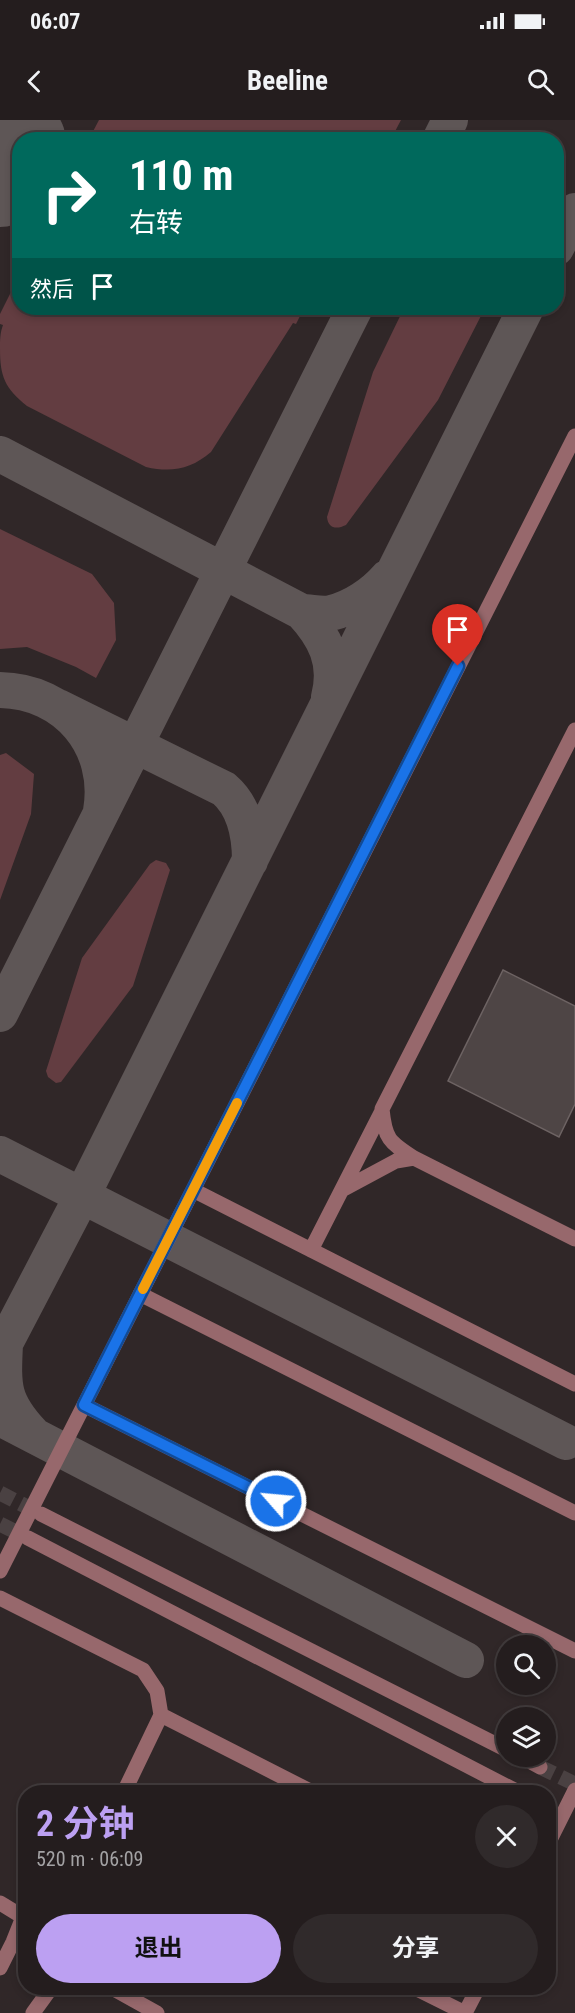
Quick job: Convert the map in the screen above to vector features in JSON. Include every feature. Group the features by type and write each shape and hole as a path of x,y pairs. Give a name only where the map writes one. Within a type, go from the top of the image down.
{"street":[{"path":"0,1571 575,436"},
{"path":"311,1250 575,729"},
{"path":"382,1109 384,1127 392,1143 414,1158 575,1239"},
{"path":"342,1190 396,1161 414,1158"},
{"path":"193,1190 575,1384"},
{"path":"140,1294 575,1513"},
{"path":"84,1405 575,1651"},
{"path":"41,1514 496,1744"},
{"path":"28,1538 504,1785"},
{"path":"0,1598 143,1670 157,1691 161,1715 127,1785"},
{"path":"161,1715 298,1785"},
{"path":"556,1812 575,1790"},
{"path":"0,1903 18,1910"},
{"path":"0,1968 18,1930"},
{"path":"33,2013 46,1995"},
{"path":"125,1995 157,2013"},
{"path":"429,1995 465,2013 474,1995"}],"shaded area":[{"path":"99,120 401,120 395,132 93,132"},
{"path":"12,290 12,315 300,315 296,324 293,323 211,452 188,466 164,470 146,467 27,406 9,387 3,375 0,340 3,325 0,324 0,314"},
{"path":"401,315 481,315 438,400 346,525 333,527 329,524 327,517 373,372"},
{"path":"0,529 92,574 114,603 116,640 96,678 76,667 27,647 0,649"},
{"path":"6,753 34,774 31,814 0,900 0,755"},
{"path":"156,860 166,863 170,870 133,986 61,1082 56,1083 48,1077 46,1071 82,958 150,864"}],"building":[{"path":"503,970 575,1006 575,1104 559,1137 448,1081"}],"taxiway":[{"path":"444,132 450,120"},
{"path":"564,232 575,211"},
{"path":"0,1014 351,315"},
{"path":"0,1353 82,1196 522,315"},
{"path":"0,454 302,612"},
{"path":"329,697 332,672 328,651 317,631 302,612 328,614 347,608 369,595 387,578"},
{"path":"0,690 24,693 45,700 64,712 79,726 91,744 99,765 103,787 101,811"},
{"path":"58,707 224,789 237,804 245,822 250,861"},
{"path":"0,1154 566,1442"},
{"path":"5,1344 6,1392 15,1412 32,1433"},
{"path":"0,1418 466,1660"}],"runway":[{"path":"0,181 12,158"}],"tunnel":[{"path":"0,1493 41,1514"},
{"path":"0,1524 28,1538"},
{"path":"540,1767 575,1784"}],"slow traffic":[{"path":"143,1289 237,1103"}],"route":[{"path":"276,1501 84,1405 458,666"}]}
